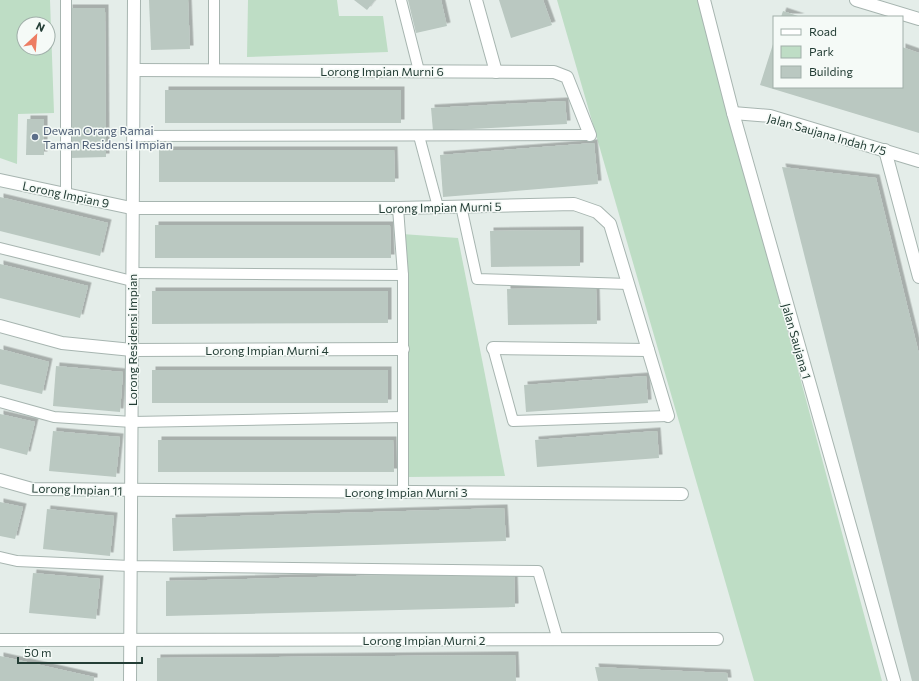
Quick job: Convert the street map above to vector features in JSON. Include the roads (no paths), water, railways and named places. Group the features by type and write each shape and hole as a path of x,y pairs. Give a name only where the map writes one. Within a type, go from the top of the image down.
{"street":[{"name":"Lorong Residensi Impian","path":"130,681 134,0"},
{"path":"476,0 496,72"},
{"name":"Jalan Saujana 1","path":"704,0 733,113 894,681"},
{"path":"856,0 919,18"},
{"name":"Lorong Impian Murni 6","path":"134,70 554,72 566,77 590,135"},
{"name":"Jalan Saujana Indah 1/5","path":"733,113 770,116 919,161"},
{"path":"885,150 919,277"},
{"name":"Lorong Impian 9","path":"0,180 132,208"},
{"name":"Lorong Impian Murni 5","path":"132,208 398,208 574,204 597,212 610,224 668,416"},
{"name":"Lorong Impian Murni 4","path":"0,326 62,343 132,350 403,349"},
{"path":"493,348 648,350"},
{"name":"Lorong Impian 11","path":"0,480 32,489 130,491"},
{"name":"Lorong Impian Murni 3","path":"130,491 682,494"},
{"name":"Lorong Impian Murni 2","path":"0,640 717,639"}],"lane":[{"path":"66,0 66,194"},
{"path":"214,0 214,70"},
{"path":"401,0 419,71"},
{"path":"133,136 590,135"},
{"path":"419,136 438,206"},
{"path":"461,206 477,279 628,284"},
{"path":"398,208 403,275 403,492"},
{"path":"0,248 132,277 403,275"},
{"path":"493,348 513,421 668,416"},
{"path":"0,402 54,417 132,422 403,417"},
{"path":"0,557 17,561 130,566 538,571 558,640"}],"place":[{"name":"Dewan Orang Ramai Taman Residensi Impian","path":"35,137"}]}
